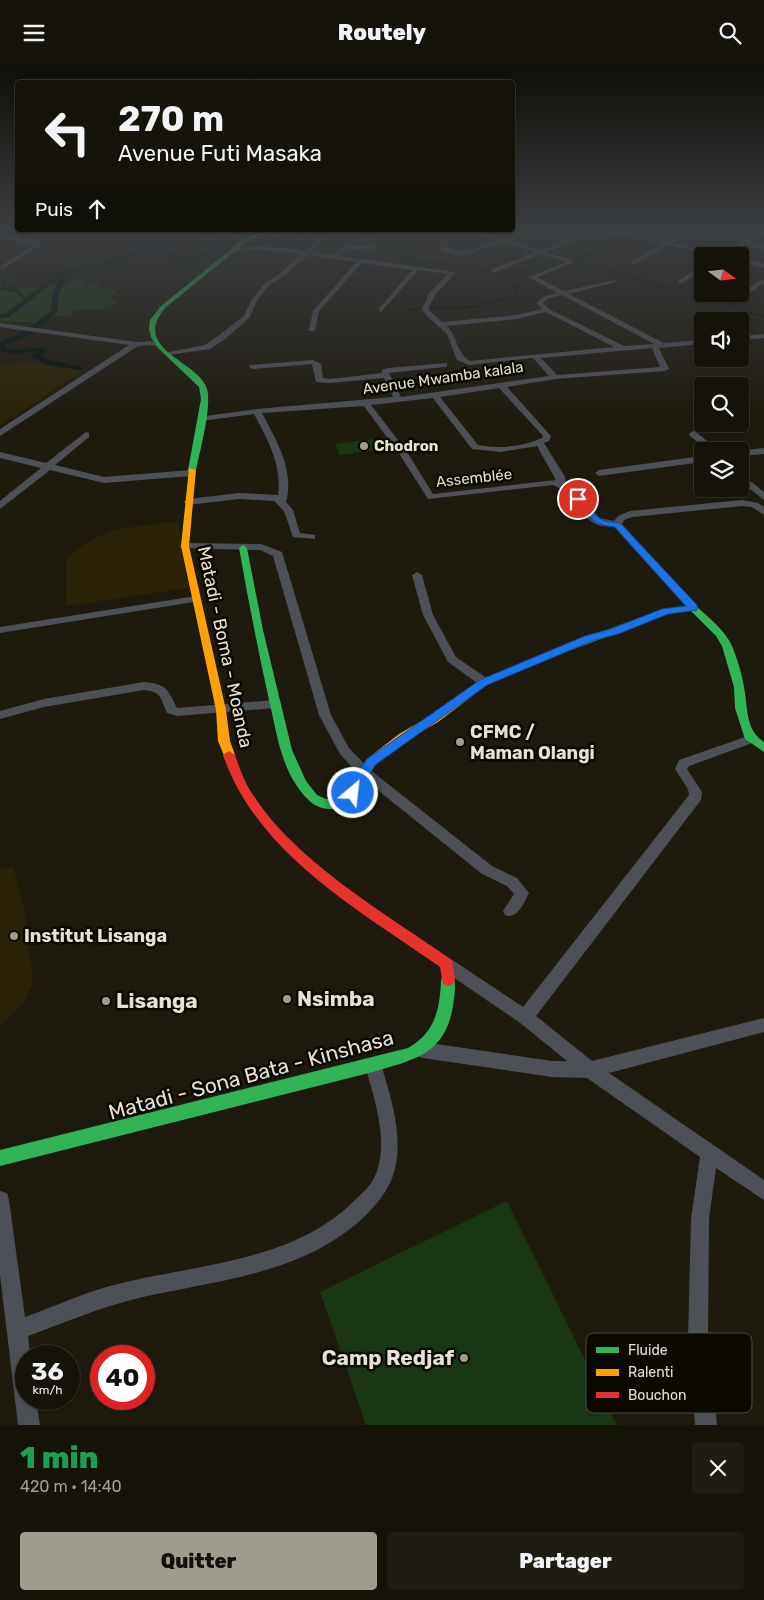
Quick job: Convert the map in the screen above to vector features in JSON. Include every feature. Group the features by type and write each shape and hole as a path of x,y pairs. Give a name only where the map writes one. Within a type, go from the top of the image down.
{"main road":[{"path":"156,343 151,332 153,320 163,307 180,293"},
{"name":"Matadi - Boma - Moanda","path":"156,343 188,370 203,387 205,399 191,473 185,546 221,710 224,741 238,780 258,812 289,845 346,893 447,964"},
{"path":"243,548 286,750 301,783 313,798 324,804 335,804 347,800 371,762 383,751 434,719 484,683 589,639 666,611 693,607 720,634 727,646 739,687 740,708 751,739 764,748"},
{"name":"Matadi - Sona Bata - Kinshasa","path":"0,1158 373,1065 420,1049 440,1029 447,1008 447,964"}],"street":[{"path":"168,353 200,348 214,343 247,317 259,293"},
{"path":"312,329 316,311 331,293"},
{"path":"381,310 395,293"},
{"path":"432,293 425,309 429,315 450,333 460,358 469,363 694,343"},
{"path":"558,293 538,303 625,350"},
{"path":"565,293 664,346"},
{"path":"441,324 518,317 548,310"},
{"path":"0,325 136,344 156,343"},
{"path":"749,338 764,336"},
{"path":"0,433 136,344"},
{"name":"Avenue Mwamba kalala","path":"201,419 257,411 366,403 436,395 555,377 665,369 655,347"},
{"path":"535,356 555,377"},
{"path":"253,367 313,362 317,364 319,380 330,381 386,375"},
{"path":"398,399 385,372 388,370 444,365"},
{"path":"436,395 475,447 496,450 539,443 546,439 547,436 501,385"},
{"name":"Assemblée","path":"366,403 404,454 431,497 554,482 562,483"},
{"path":"257,411 282,467 285,484 282,501"},
{"path":"693,434 703,442"},
{"path":"0,506 86,435"},
{"path":"539,443 562,483 596,519 602,523 617,524 693,607"},
{"path":"749,452 764,451"},
{"path":"0,455 104,479 116,480 191,473"},
{"path":"599,473 694,460"},
{"path":"749,484 764,497"},
{"path":"188,502 256,496 277,498 282,501 288,510 296,535 312,537"},
{"path":"617,524 621,518 630,514 742,503 760,504 764,511"},
{"path":"185,546 260,547 272,550 278,554 325,715 344,751 364,772 487,870 512,882 522,893 510,911"},
{"path":"417,575 428,615 452,659 484,683"},
{"path":"0,630 196,599"},
{"path":"0,715 44,703 144,686 156,687 163,691 168,700 170,710 176,712 275,705"},
{"path":"525,1017 696,796 696,791 681,769 684,763 751,739"},
{"path":"447,964 525,1017 590,1070 764,1191"},
{"path":"420,1049 534,1067 590,1070 764,1025"},
{"path":"17,1330 110,1296 280,1257 328,1236 359,1211 382,1182 389,1158 388,1119 373,1065"},
{"path":"698,1333 700,1219 710,1153"},
{"path":"0,1200 29,1425"}],"shaded area":[{"path":"26,362 83,371 0,426 0,367"},
{"path":"178,521 188,588 66,606 66,560 80,547 103,534 117,529"},
{"name":"Institut Lisanga","path":"13,866 24,909 33,983 23,1003 0,1026 0,870"}],"green space":[{"path":"0,293 113,293 112,299 118,303 100,310 74,310 72,316 54,316 39,325 29,322 0,321"},
{"name":"Chodron","path":"387,437 392,448 340,455 335,444"},
{"name":"Camp Redjaf","path":"507,1201 586,1362 586,1413 611,1413 617,1425 366,1425 320,1292"}],"waterway":[{"path":"19,293 26,300"},
{"path":"0,316 7,316 35,293"},
{"path":"33,328 54,312 56,293"},
{"path":"431,308 475,307 514,296 515,293"},
{"path":"698,293 733,305 746,312 764,316"},
{"path":"406,310 420,308"},
{"path":"30,332 4,343 1,345 2,349 14,352 39,349 43,352 35,355 48,362 80,368"}],"traffic: fast":[{"path":"180,293 156,315 153,320 152,329 159,346 198,380 203,387 205,399 192,470"},
{"path":"243,548 258,630 286,750 301,783 313,798 324,804 335,804 347,800 362,777"},
{"path":"559,651 666,611 693,608 720,634 727,646 739,687 740,708 751,739 764,748"},
{"path":"0,1158 408,1055 426,1044 438,1029 445,1010 448,980"}],"traffic: slow":[{"path":"192,470 185,546 221,710 224,741 229,755"},
{"path":"362,777 371,762 403,737 434,719 484,682 559,651"}],"traffic: jam":[{"path":"229,755 249,800 279,835 348,895 447,964 448,980"}],"place":[{"name":"Chodron","path":"364,446"},
{"name":"CFMC / Maman Olangi","path":"460,742"},
{"name":"Institut Lisanga","path":"14,936"},
{"name":"Nsimba","path":"287,999"},
{"name":"Lisanga","path":"106,1001"},
{"name":"Camp Redjaf","path":"464,1358"}],"route":[{"path":"353,793 359,779 371,762 383,751 434,719 484,683 589,639 666,611 693,607 617,524 602,523 578,499"}]}
